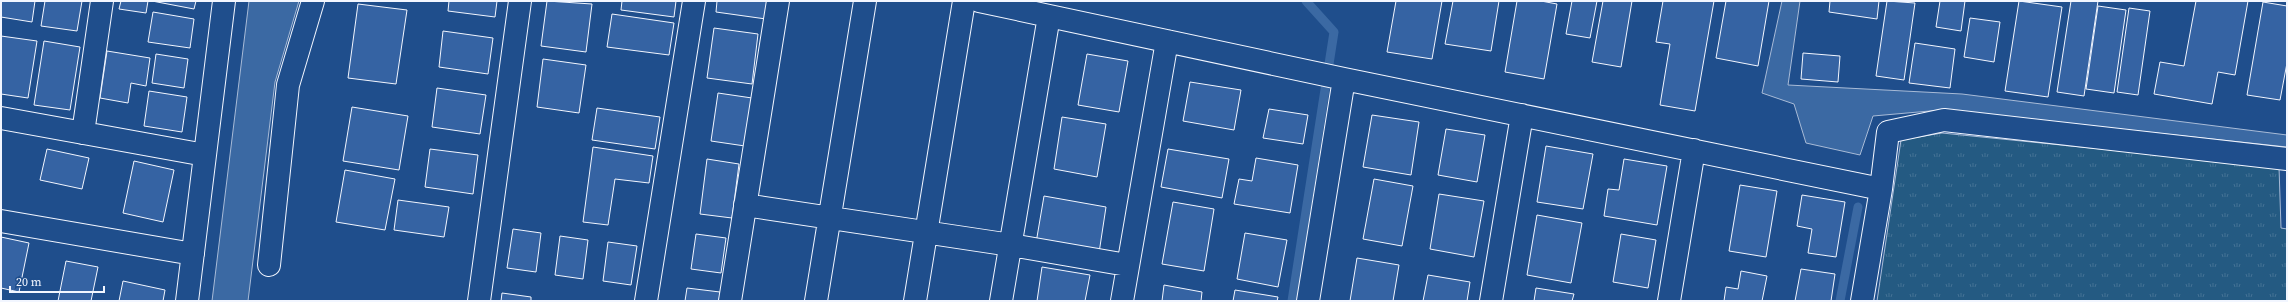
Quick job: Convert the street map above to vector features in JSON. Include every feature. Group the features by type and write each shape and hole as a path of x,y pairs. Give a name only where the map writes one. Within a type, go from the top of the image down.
{"street":[{"path":"83,133 102,1"},
{"path":"187,301 224,1"},
{"path":"269,265 288,85 312,1"},
{"path":"479,301 520,1"},
{"path":"646,301 694,1"},
{"path":"730,301 778,1"},
{"path":"816,301 865,1"},
{"path":"915,301 964,1"},
{"path":"979,1 1344,79 1881,188"},
{"path":"1001,301 1050,16"},
{"path":"1122,301 1166,41"},
{"path":"1308,301 1344,79"},
{"path":"1491,301 1522,115"},
{"path":"1,118 205,155"},
{"path":"1862,301 1881,188 1888,132 1944,120 2287,159"},
{"path":"1669,301 1694,150"},
{"path":"745,205 1010,245 1127,265"},
{"path":"1,221 193,254"}],"green space":[{"path":"1942,133 2279,167 2281,228 2287,229 2287,301 1877,301 1901,140"}],"shaded area":[{"path":"249,1 299,1 275,82 248,301 212,301"},
{"path":"1782,1 1800,1 1788,85 1962,94 2287,135 2287,147 1941,110 1873,116 1860,155 1806,143 1794,104 1762,93"}],"building":[{"path":"1,1 35,1 32,22 1,17"},
{"path":"45,1 82,1 77,31 41,26"},
{"path":"121,1 148,1 146,13 119,9"},
{"path":"152,1 196,1 194,9"},
{"path":"449,1 497,1 495,17 448,11"},
{"path":"547,1 592,4 586,52 541,46"},
{"path":"622,1 676,1 674,17 621,10"},
{"path":"717,1 768,1 766,19 716,12"},
{"path":"1396,1 1442,1 1432,59 1387,52"},
{"path":"1453,1 1499,1 1491,51 1445,44"},
{"path":"1517,1 1541,1 1557,4 1544,79 1505,72"},
{"path":"1572,1 1597,1 1590,38 1566,34"},
{"path":"1603,1 1632,1 1621,67 1592,62"},
{"path":"1663,1 1714,1 1695,111 1660,105 1670,44 1656,42"},
{"path":"1726,1 1769,1 1758,66 1716,58"},
{"path":"1830,1 1879,1 1877,19 1829,12"},
{"path":"1887,1 1915,3 1904,80 1876,76"},
{"path":"1940,1 1965,1 1961,31 1936,27"},
{"path":"2019,1 2062,7 2048,97 2005,91"},
{"path":"2071,1 2098,1 2084,96 2057,92"},
{"path":"2196,1 2248,1 2235,75 2218,72 2212,104 2154,94 2160,62 2184,66"},
{"path":"2263,2 2287,6 2287,63 2280,100 2247,95"},
{"path":"358,4 407,10 396,84 348,78"},
{"path":"2098,6 2126,10 2114,93 2086,89"},
{"path":"2129,8 2150,11 2138,95 2117,92"},
{"path":"153,12 194,19 190,48 148,42"},
{"path":"612,14 674,23 669,55 607,47"},
{"path":"1970,18 2000,22 1994,62 1964,57"},
{"path":"714,28 758,34 752,84 707,78"},
{"path":"443,31 493,38 488,74 439,67"},
{"path":"1,36 37,41 28,98 1,94"},
{"path":"44,41 80,47 70,110 34,105"},
{"path":"1915,43 1955,49 1950,88 1909,83"},
{"path":"107,51 150,58 146,86 131,83 128,103 100,98"},
{"path":"1803,53 1840,56 1838,82 1801,79"},
{"path":"156,54 188,59 184,88 152,83"},
{"path":"1087,54 1128,61 1119,112 1078,105"},
{"path":"543,59 586,65 579,113 537,107"},
{"path":"1190,82 1241,90 1234,130 1183,121"},
{"path":"437,88 486,95 480,134 432,127"},
{"path":"149,91 187,97 182,132 144,126"},
{"path":"718,93 752,98 745,146 711,141"},
{"path":"352,107 408,116 399,170 343,161"},
{"path":"597,108 660,117 655,149 592,140"},
{"path":"1269,109 1308,115 1303,144 1263,138"},
{"path":"1372,115 1419,122 1411,175 1363,167"},
{"path":"1062,117 1106,124 1097,177 1054,169"},
{"path":"1446,129 1485,135 1477,182 1438,175"},
{"path":"1546,146 1593,154 1583,209 1537,202"},
{"path":"593,147 653,156 649,183 615,179 608,225 583,222"},
{"path":"47,149 89,158 82,189 40,180"},
{"path":"430,149 478,155 473,194 425,187"},
{"path":"1168,149 1229,159 1222,198 1161,187"},
{"path":"1256,158 1298,165 1290,213 1234,204 1239,179 1252,181"},
{"path":"707,159 739,164 732,218 700,214"},
{"path":"1624,159 1667,166 1657,225 1604,216 1608,189 1619,190"},
{"path":"134,161 174,170 163,222 123,213"},
{"path":"345,170 395,179 385,230 336,222"},
{"path":"1374,179 1413,186 1402,246 1363,239"},
{"path":"1740,185 1777,191 1766,257 1729,251"},
{"path":"1439,194 1484,201 1474,257 1430,249"},
{"path":"1802,195 1845,202 1836,257 1808,253 1812,229 1797,226"},
{"path":"1044,196 1106,207 1099,253 1036,243"},
{"path":"398,200 449,207 444,237 394,230"},
{"path":"1173,202 1214,209 1204,271 1162,264"},
{"path":"1537,215 1582,223 1571,283 1527,275"},
{"path":"513,229 541,233 536,272 507,268"},
{"path":"1245,233 1287,240 1278,287 1237,279"},
{"path":"696,234 726,238 721,273 691,269"},
{"path":"1621,234 1656,240 1648,288 1613,282"},
{"path":"560,236 588,240 583,279 555,275"},
{"path":"1,237 29,243 19,292 1,288"},
{"path":"608,242 637,246 631,285 603,281"},
{"path":"1357,258 1399,265 1393,301 1350,301"},
{"path":"66,261 98,267 91,301 58,301"},
{"path":"1042,267 1090,275 1085,301 1037,301"},
{"path":"1801,269 1835,274 1831,301 1795,301"},
{"path":"1741,271 1767,276 1762,301 1724,301 1726,287 1738,289"},
{"path":"1428,275 1470,282 1467,301 1423,301"},
{"path":"123,281 165,290 163,301 119,301"},
{"path":"1164,285 1202,292 1201,301 1162,301"},
{"path":"687,288 720,292 719,301 685,301"},
{"path":"1536,288 1574,294 1572,301 1534,301"},
{"path":"1235,290 1278,297 1277,301 1233,301"},
{"path":"502,293 531,297 531,301 501,301"}],"waterway":[{"path":"1292,301 1334,32 1306,1"},
{"path":"1840,301 1858,207"}]}
